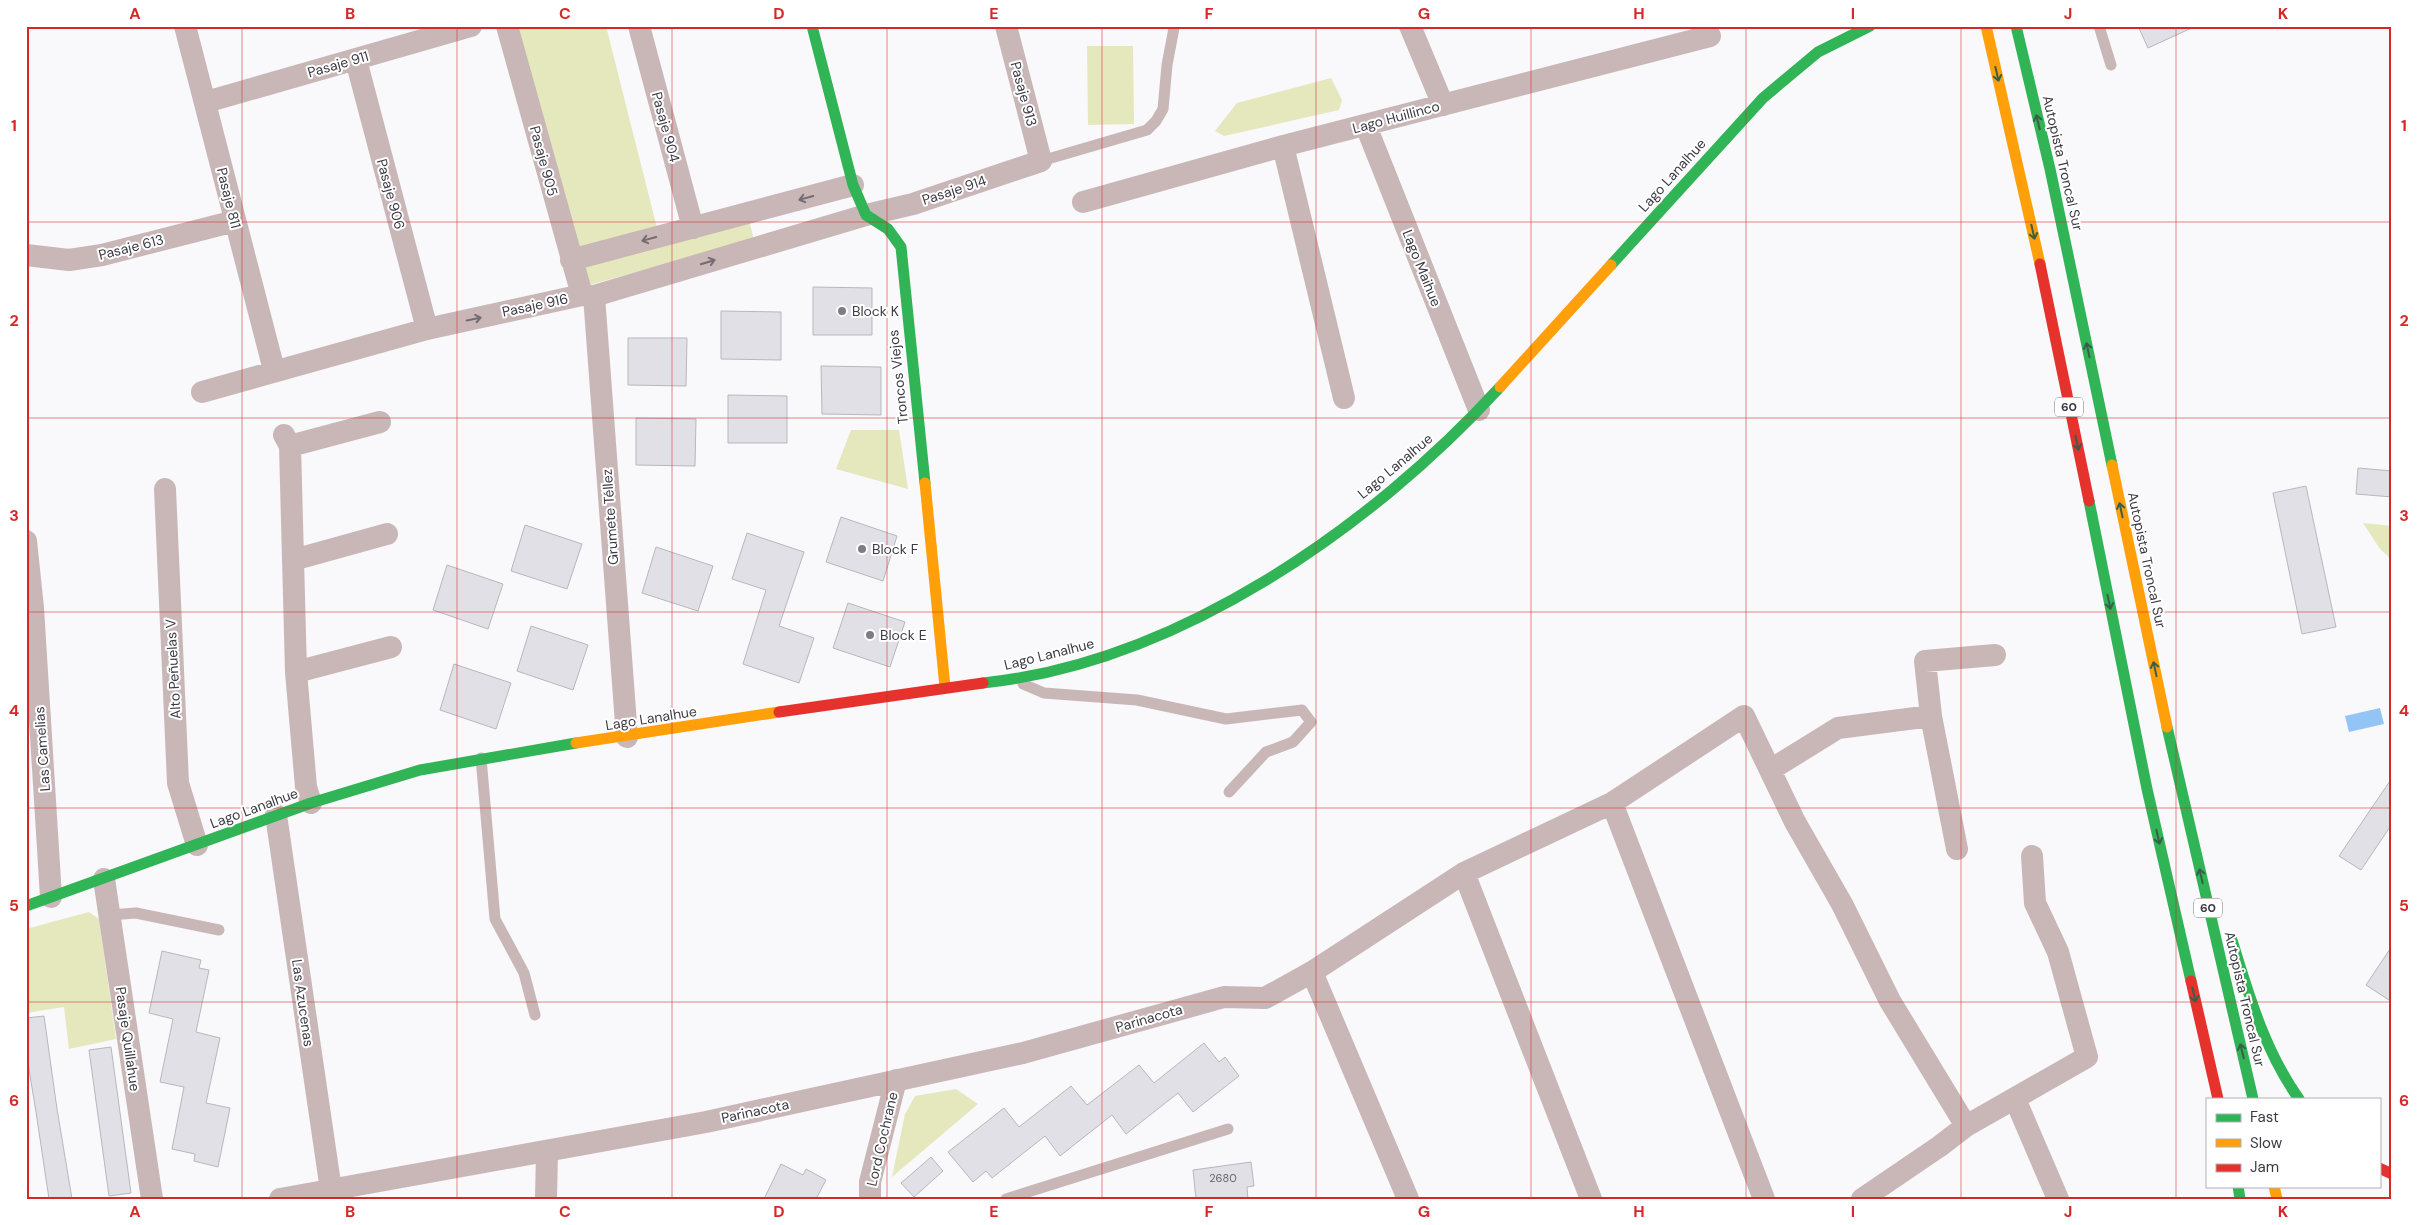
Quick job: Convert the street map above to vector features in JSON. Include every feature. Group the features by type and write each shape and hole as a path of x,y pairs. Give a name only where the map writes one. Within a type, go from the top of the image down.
{"main road":[{"path":"812,26 853,185 866,215"},
{"name":"60","path":"1986,26 2042,271 2147,789 2218,1098"},
{"name":"Autopista Troncal Sur","path":"2016,26 2050,170 2165,716 2253,1098"},
{"name":"Lago Lanalhue","path":"26,906 310,802 420,770 481,758 945,687 1014,680 1063,669 1134,646 1212,611 1251,590 1289,566 1391,492 1479,410 1763,98 1818,52 1869,27"},
{"name":"Troncos Viejos","path":"866,215 888,229 901,247 945,687"},
{"path":"2165,716 2217,888"},
{"path":"2228,926 2256,1021 2267,1048 2298,1098"},
{"path":"2380,1168 2392,1174"}],"street":[{"name":"Pasaje 811","path":"185,26 274,370"},
{"name":"Pasaje 911","path":"206,102 471,26"},
{"name":"Pasaje 905","path":"508,26 572,260 588,296"},
{"name":"Pasaje 904","path":"639,26 693,228"},
{"name":"Pasaje 913","path":"1006,26 1041,161"},
{"path":"1410,26 1443,105"},
{"name":"Lago Huillinco","path":"1083,202 1283,146 1710,36"},
{"name":"Pasaje 906","path":"356,60 427,329"},
{"name":"Lago Maihue","path":"1366,126 1479,410"},
{"path":"1283,146 1344,398"},
{"name":"Pasaje 914","path":"866,215 913,204 1041,161"},
{"path":"572,260 853,185"},
{"name":"Pasaje 916","path":"202,392 274,370 427,329 588,296 866,215"},
{"name":"Pasaje 613","path":"26,255 69,260 102,255 235,221"},
{"name":"Grumete Téllez","path":"588,296 627,737"},
{"path":"310,802 306,788 296,672 287,441 380,422"},
{"name":"Alto Peñuelas V","path":"165,489 178,783 196,845"},
{"path":"293,560 387,534"},
{"name":"Las Camelias","path":"26,541 34,608 51,897"},
{"path":"296,672 391,647"},
{"path":"1957,849 1931,716 1925,661 1995,655"},
{"name":"Parinacota","path":"280,1199 303,1197 331,1190 706,1122 1023,1053 1224,997 1266,998 1312,972 1464,873 1612,803 1744,716 1770,770"},
{"path":"1931,716 1838,728 1770,770 1890,1000 1966,1126"},
{"path":"1612,803 1764,1199"},
{"name":"Las Azucenas","path":"276,815 331,1190"},
{"path":"1862,1199 1966,1126 2087,1057 2058,952 2035,903 2032,856"},
{"path":"1464,873 1592,1199"},
{"name":"Pasaje Quillahue","path":"104,879 152,1199"},
{"path":"1312,972 1408,1199"},
{"name":"Lord Cochrane","path":"870,1199 870,1182 896,1080"},
{"path":"2015,1099 2058,1199"},
{"path":"546,1199 547,1151"}],"lane":[{"path":"2099,26 2111,65"},
{"path":"1041,161 1147,130 1156,121 1163,109 1167,66 1174,28"},
{"path":"1014,680 1044,693 1137,700 1226,719 1302,710 1311,722 1293,742 1266,752 1229,792"},
{"path":"481,758 494,919 524,973 535,1015"},
{"path":"110,915 136,913 219,930"},
{"path":"1006,1199 1228,1130"}],"green space":[{"path":"523,26 606,26 657,228 577,250 517,28"},
{"path":"1087,46 1133,46 1134,124 1088,125"},
{"path":"1331,78 1342,100 1339,110 1224,136 1215,131 1237,103"},
{"path":"749,220 754,240 589,285 584,267"},
{"path":"851,430 899,430 908,489 836,469"},
{"path":"2363,523 2392,526 2392,560 2380,549"},
{"path":"89,912 99,919 116,1039 69,1049 64,1007 26,1013 26,929"},
{"path":"956,1089 978,1104 892,1177 905,1114 915,1096"}],"water":[{"path":"2380,708 2384,724 2349,732 2345,716"}],"building":[{"path":"2138,26 2196,26 2148,48"},
{"name":"Block K","path":"813,287 872,288 872,335 813,335"},
{"path":"721,311 781,312 781,360 721,359"},
{"path":"628,338 687,338 686,386 628,385"},
{"path":"821,366 881,367 881,415 822,414"},
{"path":"728,395 787,396 787,443 728,443"},
{"path":"636,418 696,419 695,466 636,465"},
{"path":"2358,468 2392,471 2392,497 2356,494"},
{"path":"2306,486 2336,627 2302,634 2273,493"},
{"name":"Block F","path":"841,517 897,536 883,581 826,562"},
{"path":"525,525 582,544 567,589 511,571"},
{"path":"747,533 804,552 779,626 814,638 799,683 743,664 766,590 732,579"},
{"path":"656,547 713,566 698,611 642,593"},
{"path":"447,565 503,584 488,629 433,610"},
{"name":"Block E","path":"848,603 905,622 890,667 833,648"},
{"path":"531,626 588,645 573,690 517,671"},
{"path":"454,664 511,683 496,729 440,710"},
{"path":"2392,778 2392,824 2361,870 2339,856"},
{"path":"2392,946 2392,1002 2366,985"},
{"path":"162,951 201,960 199,968 209,970 196,1032 220,1038 206,1103 230,1108 218,1167 194,1161 195,1154 172,1149 184,1087 160,1082 173,1019 149,1013"},
{"path":"44,1016 72,1199 49,1199 26,1051 26,1018"},
{"path":"1204,1043 1219,1062 1225,1057 1239,1076 1193,1112 1178,1093 1126,1134 1112,1115 1060,1156 1045,1136 992,1178 986,1171 973,1182 948,1152 1004,1108 1019,1127 1071,1086 1087,1105 1139,1065 1154,1083"},
{"path":"111,1047 131,1193 109,1196 89,1050"},
{"path":"931,1157 943,1171 914,1197 901,1183"},
{"path":"1251,1162 1254,1186 1247,1187 1248,1199 1196,1199 1193,1170"},
{"path":"781,1164 803,1175 806,1169 826,1180 816,1199 764,1199"}],"traffic: fast":[{"path":"812,26 853,185 866,215 888,229 901,247 925,483"},
{"path":"1611,265 1763,98 1818,52 1870,26"},
{"path":"2016,26 2050,169 2112,465"},
{"path":"983,683 1056,670 1127,648 1198,618 1266,580 1331,537 1392,490 1449,439 1500,387"},
{"path":"2089,501 2147,789 2191,981"},
{"path":"2167,727 2253,1098"},
{"path":"26,906 311,803 420,770 576,743"},
{"path":"2232,940 2267,1042 2287,1081 2298,1098"},
{"path":"2238,1188 2240,1199"}],"traffic: slow":[{"path":"1986,26 2040,264"},
{"path":"1500,387 1611,265"},
{"path":"2112,465 2167,727"},
{"path":"925,483 945,687"},
{"path":"576,743 779,712"},
{"path":"2274,1188 2277,1199"}],"traffic: jam":[{"path":"2040,264 2089,501"},
{"path":"779,712 983,683"},
{"path":"2191,981 2218,1098"},
{"path":"2380,1168 2392,1174"}],"place":[{"name":"Block K","path":"842,311"},
{"name":"Block F","path":"862,549"},
{"name":"Block E","path":"870,635"}]}
